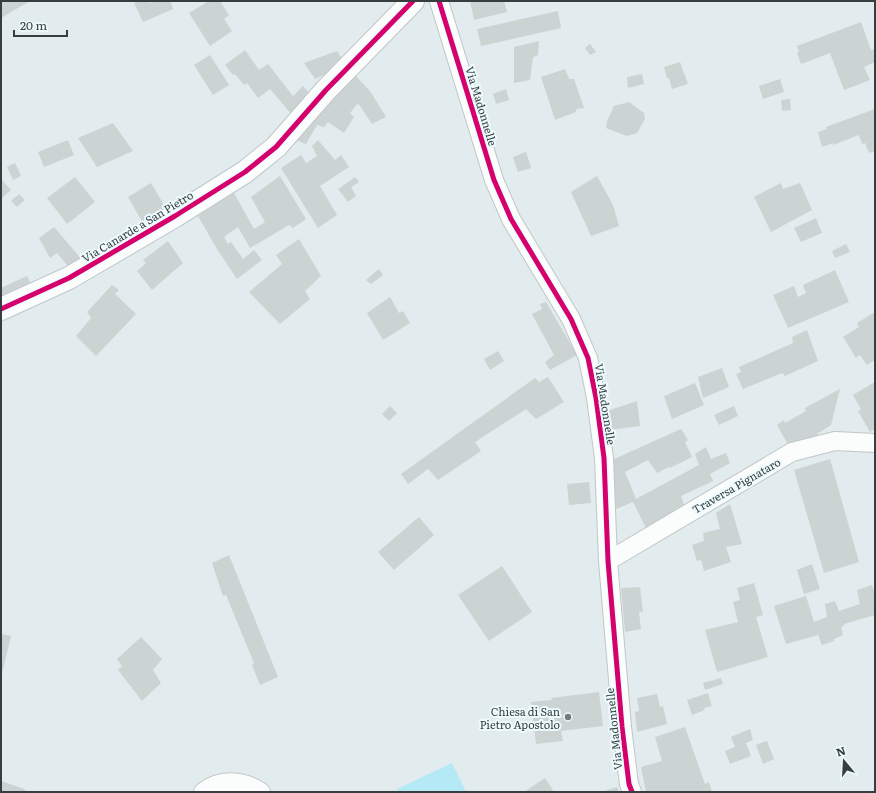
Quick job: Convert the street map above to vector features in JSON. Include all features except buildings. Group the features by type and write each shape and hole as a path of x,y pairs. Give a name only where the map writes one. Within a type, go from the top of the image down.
{"street":[{"name":"Via Canarde a San Pietro","path":"1,309 69,278 175,216 245,172 276,147 326,90 413,1"},
{"name":"Via Madonnelle","path":"439,1 494,180 511,219 571,319 588,358 596,398 604,458 608,561 622,727 629,784 632,792"},
{"name":"Traversa Pignataro","path":"608,561 792,452 835,441 875,443"},
{"path":"203,792 208,788 222,782 237,782 252,786 261,792"}],"shaded area":[{"path":"452,763 466,792 398,792 397,789"}],"cycle path":[{"path":"1,309 69,278 175,216 245,172 276,147 326,90 413,1"},
{"path":"439,1 494,180 511,219 571,319 588,358 596,398 604,458 608,561 622,727 629,784 632,792"}],"place":[{"name":"Chiesa di San Pietro Apostolo","path":"568,717"}]}
